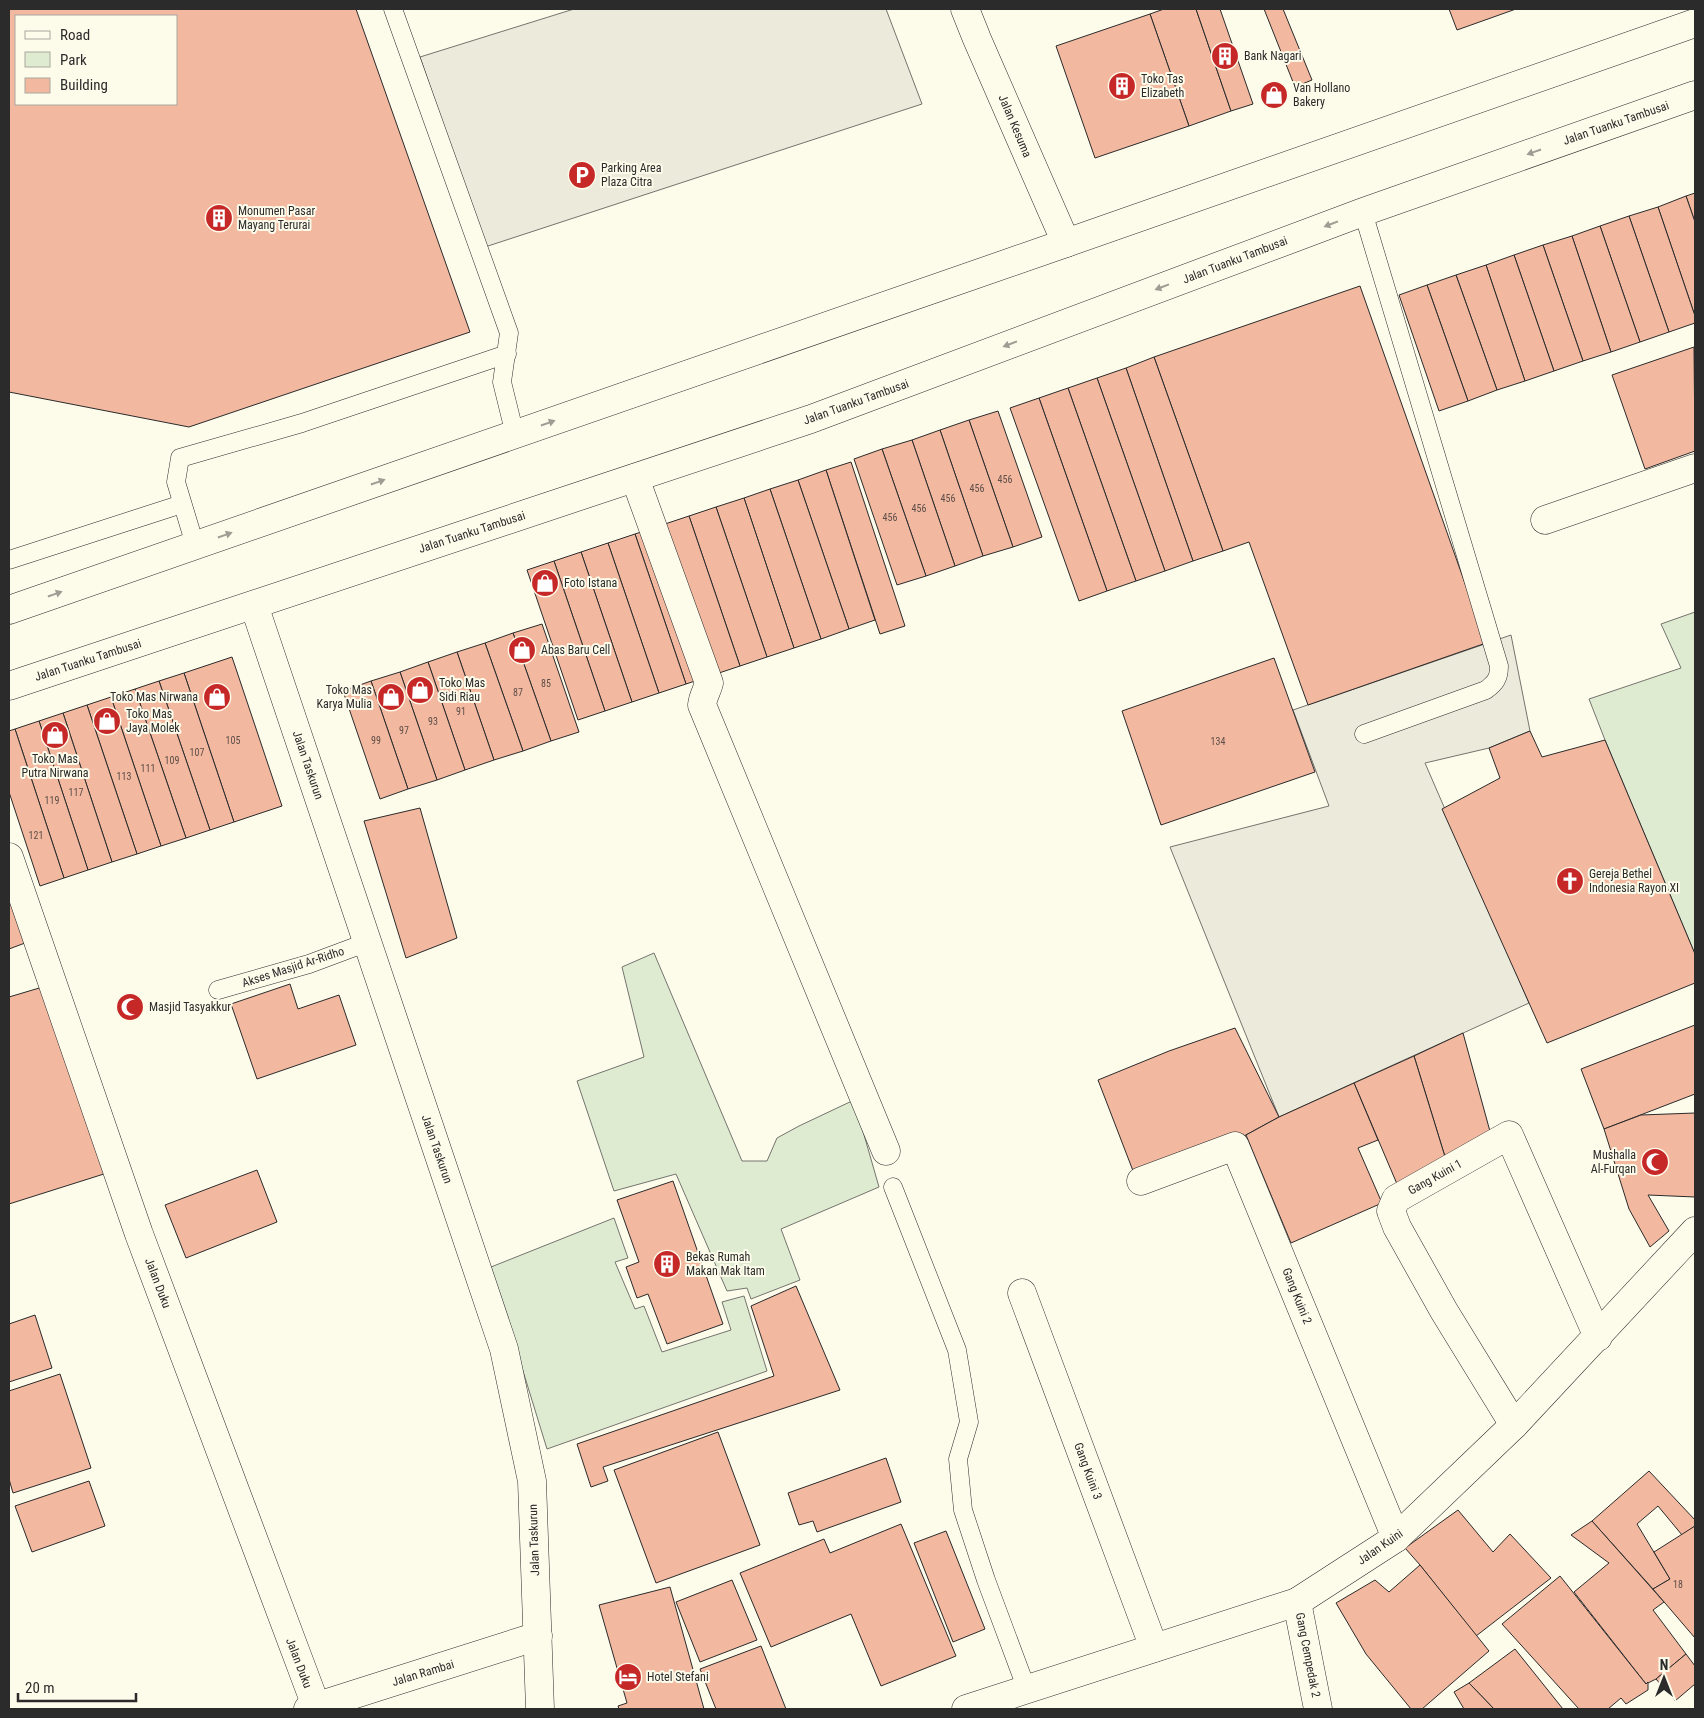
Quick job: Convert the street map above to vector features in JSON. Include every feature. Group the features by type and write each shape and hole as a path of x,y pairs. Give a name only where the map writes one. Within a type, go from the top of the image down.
{"street":[{"name":"Jalan Kesuma","path":"965,9 1066,244"},
{"path":"9,610 1066,244 1695,23"},
{"name":"Jalan Tuanku Tambusai","path":"9,686 811,419 1363,212 1695,95"},
{"path":"1546,520 1695,468"},
{"path":"635,478 709,683 708,690 703,696 702,705 886,1151"},
{"name":"Jalan Taskurun","path":"254,605 504,1349 532,1481 540,1709"},
{"name":"Jalan Duku","path":"9,857 139,1234 312,1708"},
{"name":"Gang Kuini 1","path":"1514,1425 1444,1311 1398,1226 1391,1211 1396,1199 1509,1135 1598,1337"},
{"name":"Gang Kuini 2","path":"1141,1181 1235,1146 1396,1538"},
{"name":"Jalan Kuini","path":"966,1709 1297,1602 1396,1538 1514,1425 1695,1231"},
{"name":"Gang Kuini 3","path":"1022,1293 1154,1648"},
{"name":"Gang Cempedak 2","path":"1297,1602 1318,1709"},
{"name":"Jalan Rambai","path":"312,1708 538,1636"}],"lane":[{"path":"393,9 509,334 502,382 515,434"},
{"path":"1363,212 1499,666 1499,675 1496,682 1486,690 1364,734"},
{"path":"195,545 176,482 180,458 302,423 507,354"},
{"path":"9,560 182,504"},
{"name":"Akses Masjid Ar-Ridho","path":"218,990 309,964 368,942"},
{"path":"893,1187 957,1350 968,1422 958,1459 963,1510 986,1580 1027,1690"}],"green space":[{"path":"1695,612 1695,954 1589,699 1681,668 1661,624"},
{"path":"654,953 742,1161 767,1161 777,1138 854,1100 879,1187 781,1229 800,1280 751,1299 747,1288 727,1291 676,1174 614,1191 577,1081 644,1057 622,967"},
{"path":"614,1218 628,1258 615,1262 635,1309 644,1306 662,1352 731,1330 722,1302 744,1296 767,1371 547,1449 491,1267"}],"shaded area":[{"name":"Parking Area Plaza Citra","path":"574,9 886,9 922,104 485,247 420,57"},
{"path":"1511,635 1530,731 1489,748 1425,763 1529,1003 1279,1117 1170,847 1329,806 1293,710"}],"building":[{"name":"Monumen Pasar Mayang Terurai","path":"9,9 356,9 470,332 189,427 9,392"},
{"path":"1164,9 1196,9 1231,111 1189,126 1150,14"},
{"name":"Bank Nagari","path":"1196,9 1220,9 1253,104 1231,111"},
{"path":"1264,9 1283,9 1312,80 1295,87"},
{"path":"1449,9 1516,9 1457,30"},
{"name":"Toko Tas Elizabeth","path":"1150,14 1189,126 1095,158 1056,46"},
{"path":"1695,193 1695,222 1686,196"},
{"path":"1686,196 1695,222 1695,316 1658,207"},
{"path":"1658,207 1695,316 1695,323 1669,332 1629,216"},
{"path":"1629,216 1669,332 1640,342 1600,226"},
{"path":"1600,226 1640,342 1611,352 1572,236"},
{"path":"1572,236 1611,352 1583,361 1543,245"},
{"path":"1543,245 1583,361 1554,371 1514,255"},
{"path":"1514,255 1554,371 1525,381 1486,265"},
{"path":"1486,265 1525,381 1497,390 1456,275"},
{"path":"1456,275 1497,390 1468,401 1427,285"},
{"path":"1427,285 1468,401 1439,411 1399,295"},
{"path":"1360,286 1486,643 1308,705 1249,542 1223,551 1154,357"},
{"path":"1694,347 1695,451 1645,469 1612,375"},
{"path":"1154,357 1223,551 1193,561 1126,368"},
{"path":"1126,368 1193,561 1165,571 1097,378"},
{"path":"1097,378 1165,571 1136,581 1068,388"},
{"path":"1068,388 1136,581 1107,591 1039,398"},
{"path":"1039,398 1107,591 1079,601 1010,408"},
{"path":"998,411 1042,537 1013,547 969,420"},
{"path":"969,420 1013,547 983,556 940,430"},
{"path":"940,430 983,556 955,566 912,440"},
{"path":"912,440 955,566 926,576 882,449"},
{"path":"882,449 926,576 897,585 854,459"},
{"path":"851,462 905,626 880,634 826,470"},
{"path":"826,470 875,620 849,629 798,480"},
{"path":"798,480 849,629 821,639 770,489"},
{"path":"770,489 821,639 794,648 744,498"},
{"path":"744,498 794,648 767,657 716,507"},
{"path":"716,507 767,657 740,666 689,516"},
{"path":"689,516 740,666 713,675 662,525"},
{"path":"662,525 713,675 686,684 635,534"},
{"path":"635,534 686,684 659,693 608,543"},
{"path":"608,543 659,693 632,702 581,552"},
{"path":"581,552 632,702 605,711 554,561"},
{"path":"554,561 605,711 578,720 527,570"},
{"path":"542,624 579,732 551,741 513,633"},
{"path":"513,633 551,741 523,751 485,643"},
{"path":"485,643 523,751 494,760 457,652"},
{"path":"457,652 494,760 465,770 428,662"},
{"path":"232,657 282,806 234,822 184,673"},
{"path":"1274,658 1315,772 1161,825 1122,711"},
{"path":"428,662 465,770 437,780 400,672"},
{"path":"400,672 437,780 408,789 371,681"},
{"path":"184,673 234,822 210,830 159,681"},
{"path":"159,681 210,830 186,838 135,689"},
{"path":"371,681 408,789 380,799 343,691"},
{"path":"135,689 186,838 161,846 111,697"},
{"path":"111,697 161,846 137,854 87,705"},
{"path":"87,705 137,854 112,862 63,713"},
{"path":"63,713 112,862 88,870 39,721"},
{"path":"39,721 88,870 64,878 15,729"},
{"path":"15,729 64,878 40,886 9,792 9,731"},
{"name":"Gereja Bethel Indonesia Rayon XI","path":"1530,731 1542,757 1605,740 1695,954 1695,983 1547,1043 1442,809 1500,778 1489,748"},
{"path":"420,808 457,938 406,958 364,821"},
{"path":"9,868 33,940 9,949"},
{"path":"290,984 298,1009 339,995 356,1045 257,1079 231,1004"},
{"path":"46,986 107,1173 9,1204 9,997"},
{"path":"1695,1025 1695,1094 1604,1129 1581,1069"},
{"path":"1235,1028 1279,1117 1246,1135 1135,1176 1098,1080 1169,1051"},
{"path":"1463,1033 1491,1135 1446,1160 1414,1056"},
{"path":"1414,1056 1446,1160 1397,1184 1354,1083"},
{"path":"1354,1083 1378,1140 1358,1148 1382,1203 1291,1243 1246,1135 1279,1117"},
{"name":"Mushalla Al-Furqan","path":"1695,1113 1695,1197 1648,1195 1669,1231 1650,1247 1629,1209 1604,1129 1641,1115"},
{"path":"257,1170 277,1222 186,1258 165,1205"},
{"name":"Bekas Rumah Makan Mak Itam","path":"673,1181 723,1324 667,1344 648,1294 637,1298 626,1267 639,1262 617,1200"},
{"path":"796,1286 840,1390 603,1467 608,1481 591,1487 577,1444 774,1376 751,1306"},
{"path":"35,1315 52,1368 9,1382 9,1324"},
{"path":"60,1374 91,1468 13,1493 9,1479 9,1391"},
{"path":"718,1432 760,1545 656,1583 614,1470"},
{"path":"886,1458 901,1502 817,1532 813,1521 799,1525 788,1493"},
{"path":"1649,1471 1695,1520 1695,1526 1682,1535 1658,1506 1637,1524 1670,1579 1653,1589 1592,1521"},
{"path":"89,1481 105,1526 32,1552 15,1506"},
{"path":"1458,1510 1493,1552 1510,1534 1551,1578 1476,1636 1405,1548"},
{"path":"1592,1521 1664,1602 1653,1610 1686,1654 1656,1679 1646,1684 1574,1592 1609,1563 1571,1535"},
{"path":"901,1524 956,1656 881,1686 851,1614 771,1647 740,1573 824,1539 830,1553"},
{"path":"1695,1526 1695,1638 1653,1589 1670,1579 1654,1552"},
{"path":"946,1531 985,1629 953,1642 914,1543"},
{"path":"1420,1565 1489,1651 1422,1709 1411,1709 1366,1654 1336,1603 1375,1580 1389,1592"},
{"path":"1560,1576 1646,1684 1648,1682 1648,1690 1626,1704 1621,1698 1608,1709 1579,1709 1502,1624"},
{"path":"732,1580 757,1640 700,1662 676,1602"},
{"path":"670,1587 704,1709 619,1709 618,1706 627,1703 599,1605"},
{"path":"761,1646 786,1709 716,1709 700,1669"},
{"path":"1515,1649 1563,1709 1494,1709 1469,1683"},
{"path":"1686,1654 1695,1666 1695,1684 1675,1701 1656,1679"},
{"path":"1469,1683 1494,1709 1464,1709 1454,1692"}],"place":[{"name":"Bank Nagari","path":"1225,56"},
{"name":"Toko Tas Elizabeth","path":"1122,86"},
{"name":"Van Hollano Bakery","path":"1274,95"},
{"name":"Parking Area Plaza Citra","path":"582,175"},
{"name":"Monumen Pasar Mayang Terurai","path":"219,218"},
{"name":"Foto Istana","path":"545,583"},
{"name":"Abas Baru Cell","path":"522,650"},
{"name":"Toko Mas Sidi Riau","path":"420,690"},
{"name":"Toko Mas Nirwana","path":"217,697"},
{"name":"Toko Mas Karya Mulia","path":"391,697"},
{"name":"Toko Mas Jaya Molek","path":"107,721"},
{"name":"Toko Mas Putra Nirwana","path":"55,735"},
{"name":"Gereja Bethel Indonesia Rayon XI","path":"1570,881"},
{"name":"Masjid Tasyakkur","path":"130,1007"},
{"name":"Mushalla Al-Furqan","path":"1655,1162"},
{"name":"Bekas Rumah Makan Mak Itam","path":"667,1264"},
{"name":"Hotel Stefani","path":"628,1677"}]}
